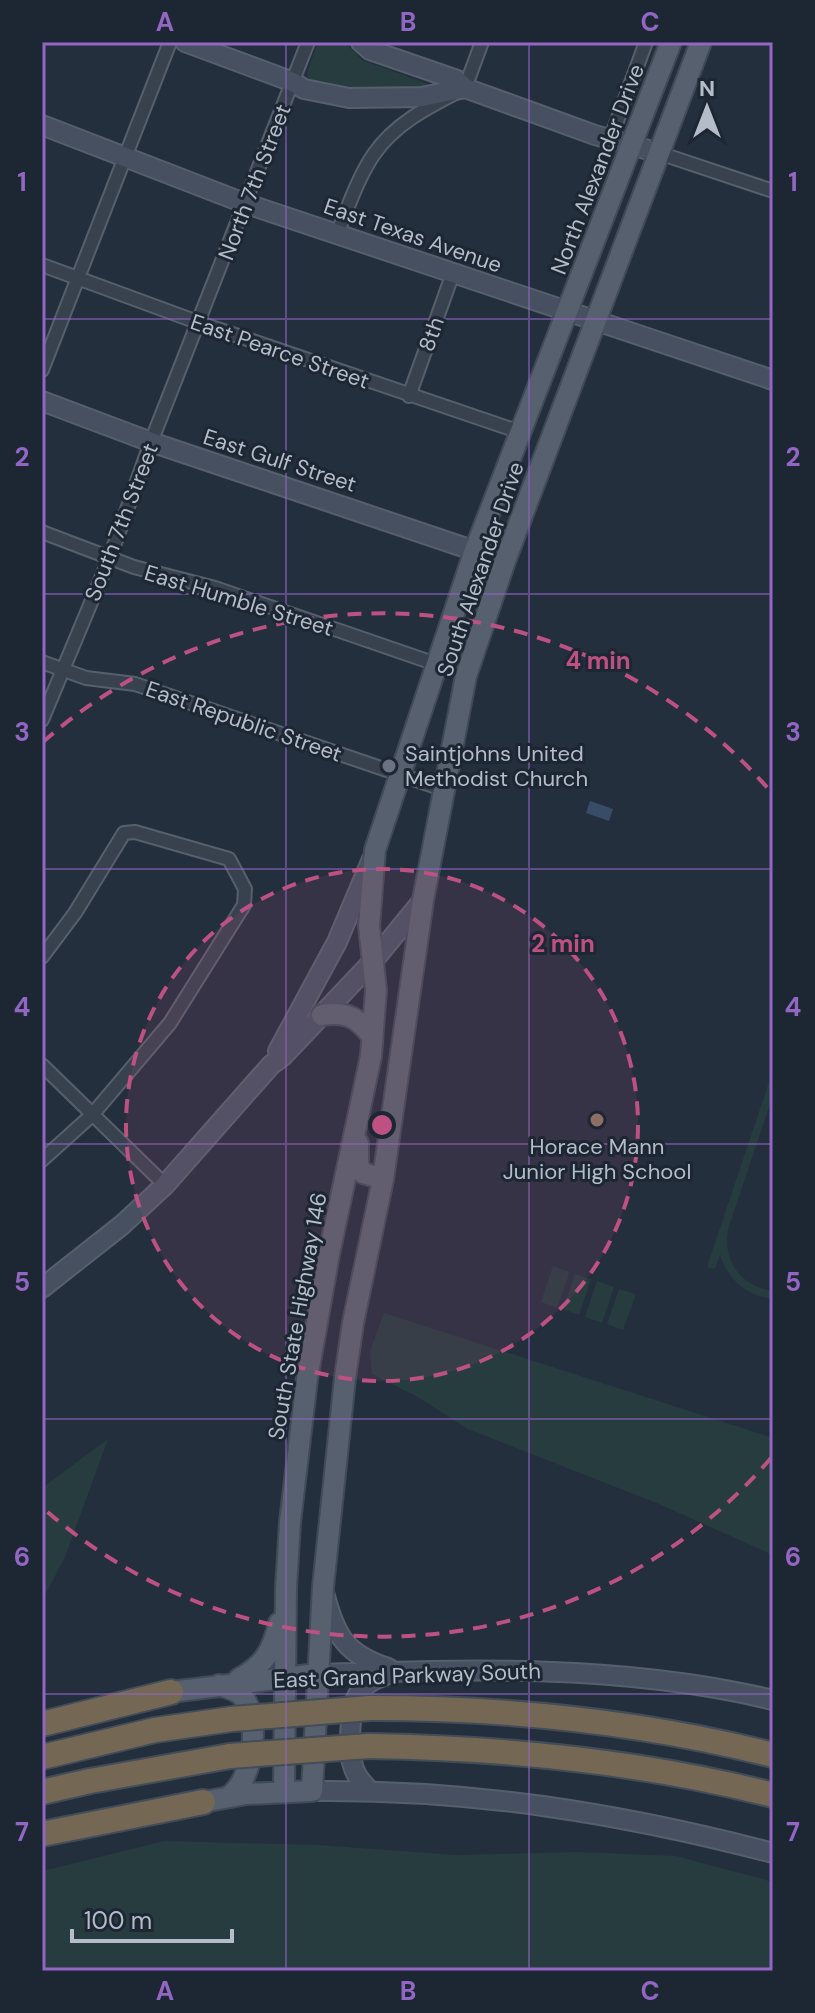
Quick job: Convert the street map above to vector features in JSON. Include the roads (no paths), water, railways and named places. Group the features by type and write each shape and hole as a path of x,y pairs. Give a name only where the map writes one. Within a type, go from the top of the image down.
{"highway":[{"path":"42,1724 171,1692"},
{"name":"East Grand Parkway South","path":"42,1757 155,1730 232,1719 370,1708 461,1709 594,1719 668,1731 773,1755"},
{"path":"42,1792 230,1756 369,1746 515,1751 587,1759 659,1769 773,1795"},
{"path":"42,1834 203,1802"}],"main road":[{"path":"185,42 293,82 304,89 349,98 422,97 465,88"},
{"path":"361,42 370,50 457,80 465,88 610,140 659,153"},
{"name":"North Alexander Drive","path":"567,312 671,42"},
{"path":"595,322 701,42"},
{"name":"East Texas Avenue","path":"42,125 244,203 595,322 773,378"},
{"name":"South Alexander Drive","path":"271,1065 337,942 375,850 475,550 567,312"},
{"name":"South Alexander Drive","path":"42,1288 122,1225 165,1185 271,1065 374,960 423,900 466,676 505,561 595,322"},
{"name":"East Gulf Street","path":"42,401 151,442 505,561"},
{"name":"South State Highway 146","path":"284,1792 286,1588 290,1522 307,1379 329,1254 371,1056 376,990 369,926 375,850"},
{"path":"312,1791 323,1587 349,1351 383,1179 423,900"},
{"path":"322,1015 336,1012 351,1016 359,1020 372,1036"},
{"path":"358,1119 358,1165 363,1173 383,1179"},
{"path":"323,1587 335,1630 347,1646 361,1657 398,1672"},
{"path":"228,1797 244,1782 252,1751 252,1733 244,1698 226,1684 257,1669 268,1654 286,1588"},
{"path":"369,1790 355,1774 352,1764 351,1715 355,1698 364,1685 377,1677 398,1672"},
{"name":"East Grand Parkway South","path":"42,1718 84,1707 285,1676 398,1672 560,1672 645,1678 773,1700"},
{"path":"42,1842 228,1797 369,1790 497,1799 582,1811 679,1829 773,1853"}],"street":[{"path":"42,370 170,42"},
{"name":"North 7th Street","path":"200,323 308,42"},
{"path":"337,234 365,170 383,143 401,125 465,88 482,42"},
{"path":"610,140 646,42"},
{"path":"659,153 773,191"},
{"name":"East Pearce Street","path":"42,265 200,323 520,432"},
{"name":"8th","path":"409,396 453,273"},
{"name":"South 7th Street","path":"42,720 110,557 151,442 200,323"},
{"name":"East Humble Street","path":"42,532 134,567 215,588 436,664"},
{"name":"East Republic Street","path":"42,662 86,678 135,684 445,790"},
{"path":"42,957 75,913 124,833 135,832 229,859 245,889 244,905 170,1023 92,1115 42,1160"},
{"path":"42,1065 165,1185"}],"water":[{"path":"590,801 613,809 609,821 586,813"}],"place":[{"name":"Saintjohns United Methodist Church","path":"389,766"},
{"name":"Horace Mann Junior High School","path":"597,1120"}]}
